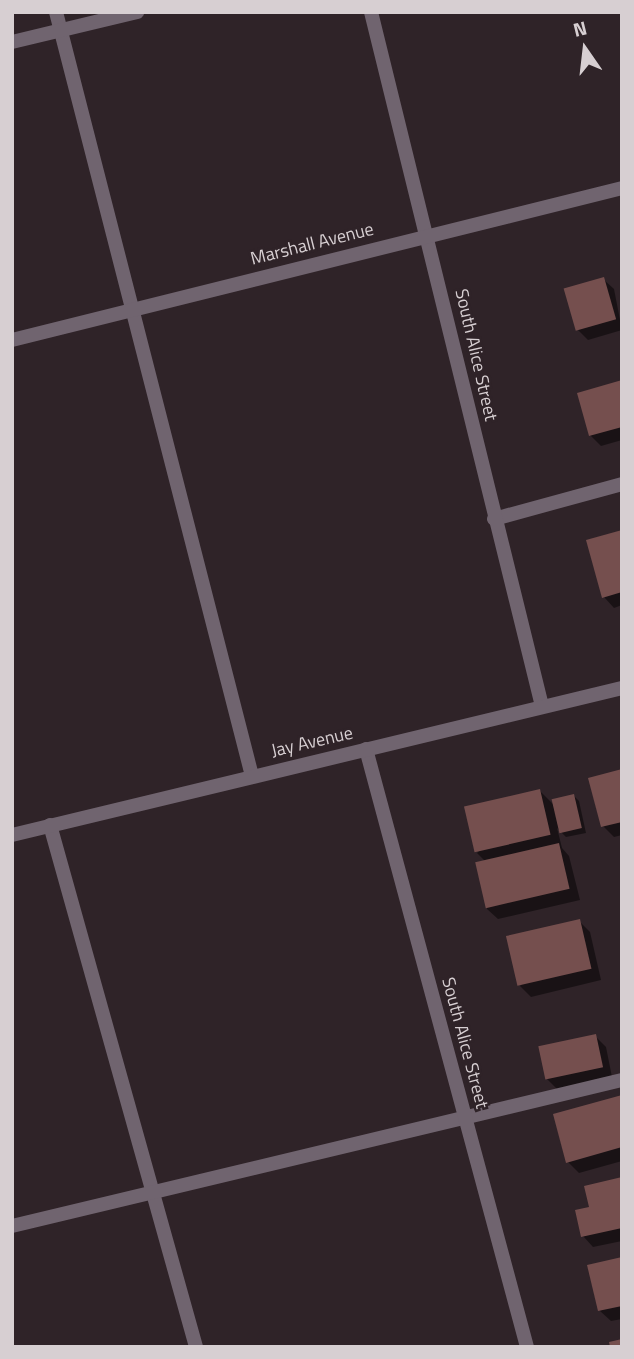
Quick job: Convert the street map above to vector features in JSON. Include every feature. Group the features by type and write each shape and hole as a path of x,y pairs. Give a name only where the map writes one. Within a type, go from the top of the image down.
{"street":[{"path":"56,12 252,776"},
{"path":"12,42 137,12"},
{"name":"South Alice Street","path":"371,12 429,235 494,519 542,706"},
{"name":"Marshall Avenue","path":"12,340 622,188"},
{"path":"494,519 622,484"},
{"name":"Jay Avenue","path":"12,835 622,688"},
{"name":"South Alice Street","path":"366,749 527,1347"},
{"path":"50,825 196,1347"},
{"path":"12,1226 154,1195 464,1115 622,1080"}],"building":[{"path":"604,277 616,319 576,331 564,289"},
{"path":"622,380 622,427 589,436 577,393"},
{"path":"622,530 622,592 602,598 586,540"},
{"path":"622,769 622,822 601,827 588,778"},
{"path":"540,789 551,835 475,852 464,807"},
{"path":"574,794 582,828 559,833 552,799"},
{"path":"559,843 570,889 486,908 475,862"},
{"path":"580,919 591,969 517,986 506,936"},
{"path":"596,1034 603,1067 545,1080 538,1046"},
{"path":"622,1095 622,1147 566,1163 553,1114"},
{"path":"622,1177 622,1228 581,1237 575,1210 589,1207 584,1186"},
{"path":"622,1257 622,1306 598,1311 587,1265"},
{"path":"622,1339 622,1347 610,1347 609,1342"}]}
